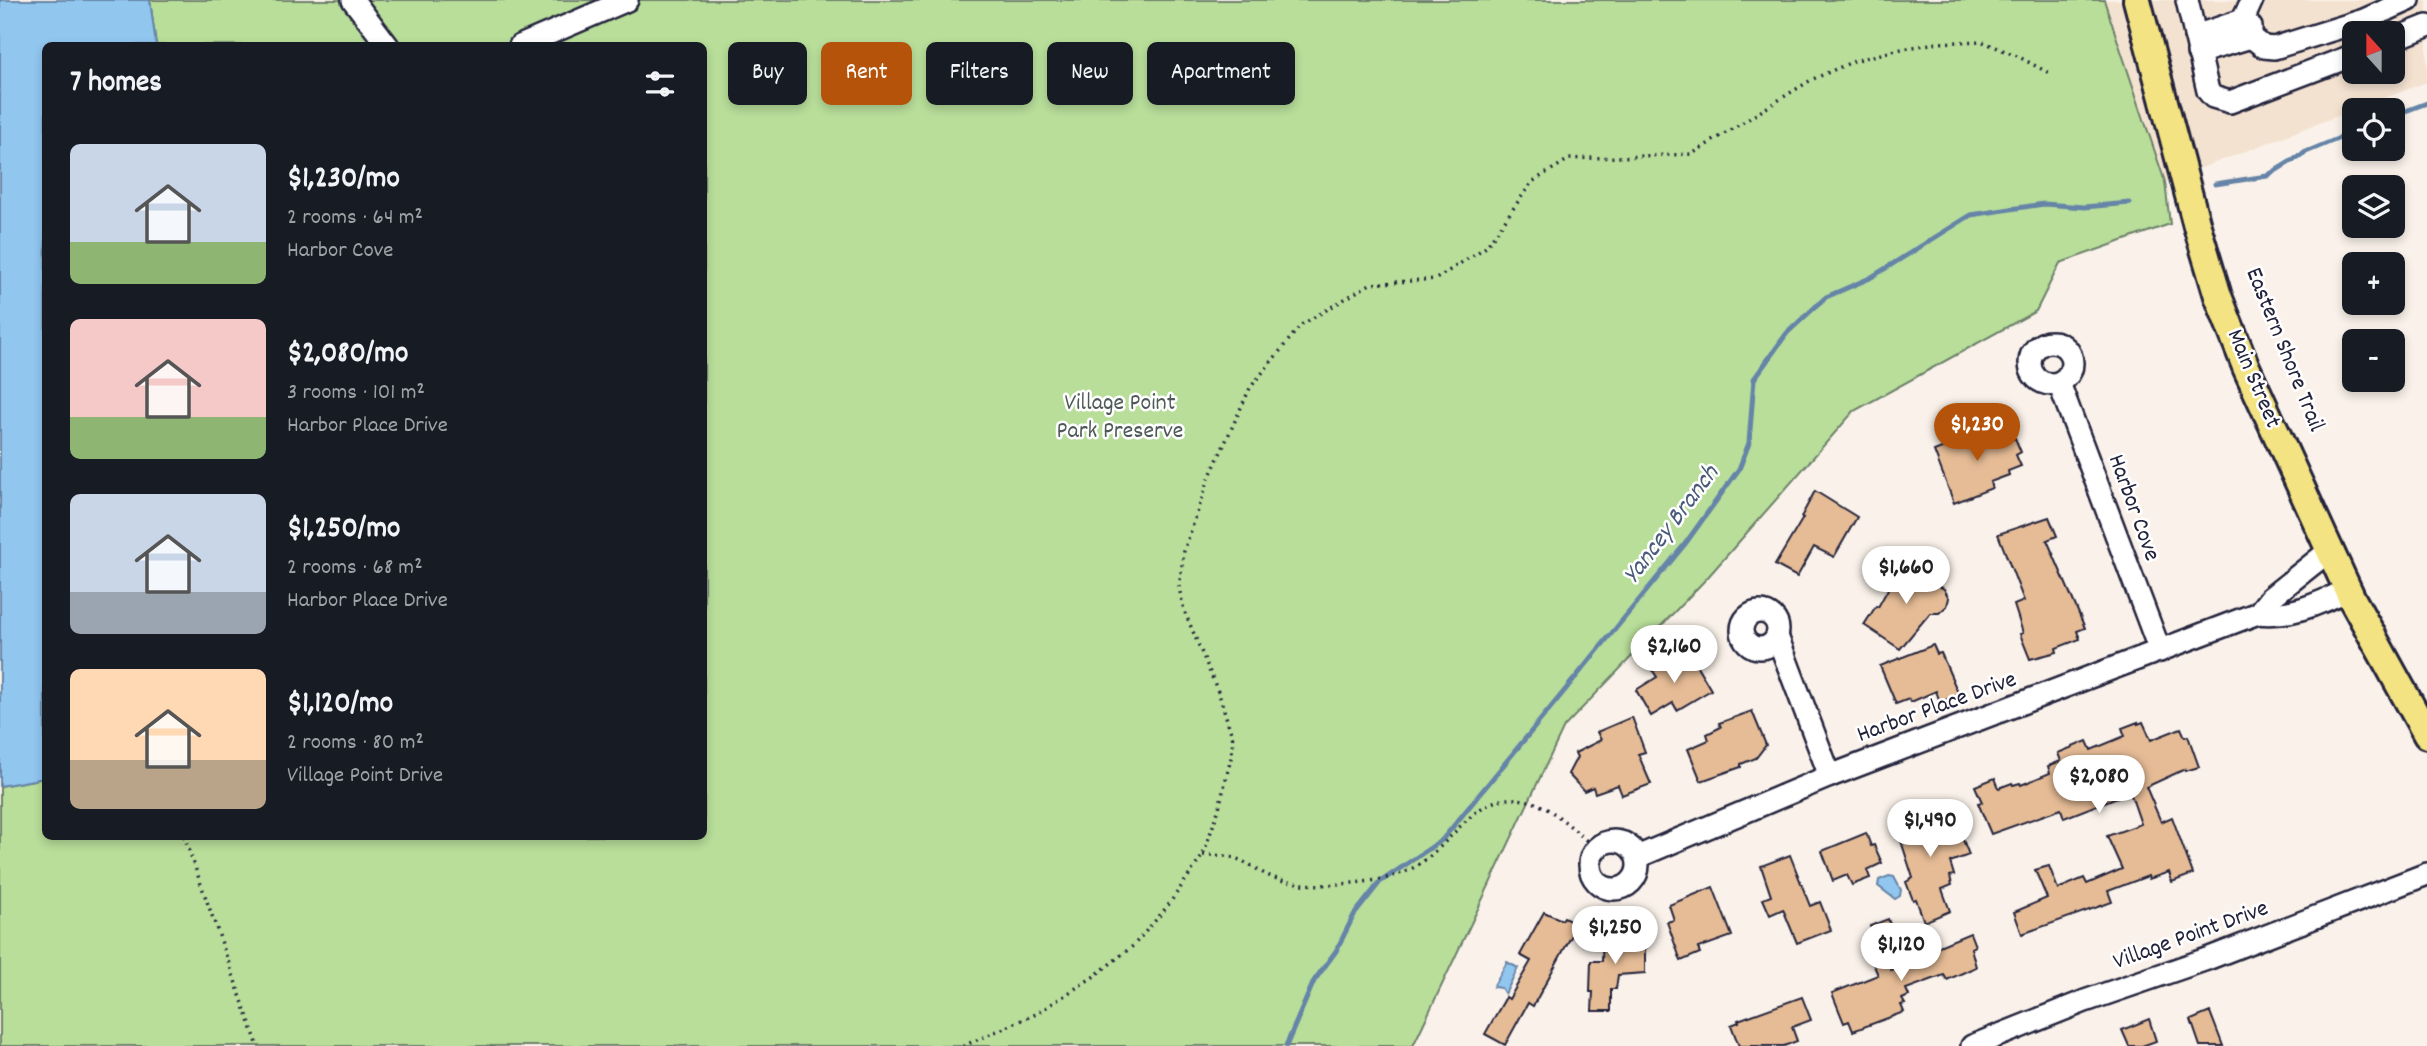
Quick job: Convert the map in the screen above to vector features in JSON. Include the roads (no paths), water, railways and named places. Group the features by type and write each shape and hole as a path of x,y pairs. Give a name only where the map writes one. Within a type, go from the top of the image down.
{"main road":[{"name":"Main Street","path":"2137,0 2218,296 2245,367 2347,590 2427,735"}],"street":[{"path":"353,0 385,42"},
{"path":"529,42 627,0"},
{"path":"2187,0 2208,91 2213,97 2230,102 2342,60"},
{"path":"2247,29 2252,0"},
{"path":"2247,29 2264,47 2274,48 2364,20 2409,0"},
{"path":"2405,35 2427,26"},
{"path":"2197,45 2247,29"},
{"name":"Harbor Cove","path":"2059,383 2160,651"},
{"name":"Harbor Place Drive","path":"2258,613 2270,598 2329,551"},
{"name":"Harbor Place Drive","path":"1637,858 1830,776 2258,613 2278,615 2325,601 2347,590"},
{"path":"1777,636 1830,776"},
{"path":"1619,842 1627,845 1637,858 1637,873 1628,885 1613,889 1606,887 1599,884 1591,872 1590,863 1596,849 1603,844 1619,842"},
{"name":"Village Point Drive","path":"1972,1046 2085,1001 2207,959 2427,874"}],"water":[{"path":"0,0 150,0 156,42 42,42 42,779 0,786"},
{"path":"1894,877 1901,890 1900,896 1895,899 1878,886 1879,880"},
{"path":"1507,962 1518,968 1505,994 1501,988 1493,987"}],"waterway":[{"name":"Yancey Branch","path":"2405,111 2427,103"},
{"name":"Yancey Branch","path":"2215,184 2267,176 2306,152 2342,137"},
{"name":"Yancey Branch","path":"1286,1046 1314,981 1336,951 1354,915 1380,882 1442,840 1685,544 1739,469 1749,443 1754,379 1787,333 1826,297 1870,278 1971,215 2044,204 2084,207 2130,203"}],"park label":[{"name":"Village Point Park Preserve","path":"1120,418"}]}
